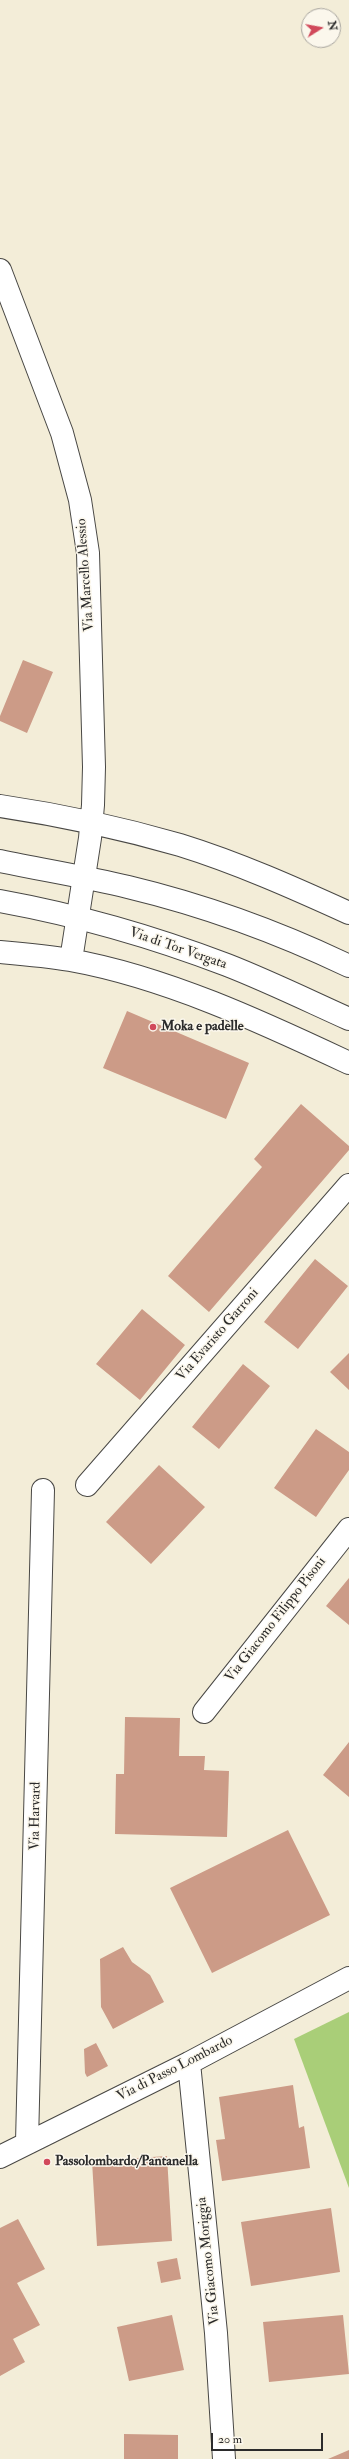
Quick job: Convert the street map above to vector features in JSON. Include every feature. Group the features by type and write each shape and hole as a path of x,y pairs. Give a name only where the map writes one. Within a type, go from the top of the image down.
{"street":[{"name":"Via Marcello Alessio","path":"0,270 62,433 75,480 84,527 90,606 94,767 92,822 71,960"},
{"path":"0,806 92,822 204,853 349,913"},
{"path":"0,861 130,887 200,908 309,948 349,966"},
{"name":"Via di Tor Vergata","path":"0,901 77,918 163,943 228,965 349,1019"},
{"path":"0,952 71,960 184,993 300,1040 349,1063"},
{"name":"Via Evaristo Garroni","path":"87,1485 349,1185"},
{"name":"Via Harvard","path":"27,2142 44,1490"},
{"name":"Via Giacomo Filippo Pisoni","path":"204,1712 349,1529"},
{"name":"Via di Passo Lombardo","path":"0,2157 27,2142 189,2063 349,1978"},
{"name":"Via Giacomo Moriggia","path":"189,2063 216,2333 224,2459"}],"green space":[{"path":"349,2012 349,2188 294,2039"}],"building":[{"path":"23,660 53,672 27,733 0,721 0,716"},
{"path":"127,1011 249,1063 226,1119 103,1068"},
{"path":"301,1104 349,1146 349,1150 209,1312 168,1276 262,1167 254,1159"},
{"path":"315,1259 348,1286 298,1349 264,1322"},
{"path":"142,1309 185,1345 140,1400 96,1364"},
{"path":"349,1353 349,1390 330,1372"},
{"path":"243,1364 270,1386 219,1449 192,1427"},
{"path":"316,1429 349,1452 349,1470 316,1517 274,1488"},
{"path":"159,1465 205,1507 151,1564 106,1522"},
{"path":"349,1578 349,1625 326,1606"},
{"path":"125,1717 180,1718 179,1756 205,1756 204,1770 229,1771 227,1837 115,1834 116,1774 124,1774"},
{"path":"349,1742 349,1797 323,1775"},
{"path":"288,1830 330,1915 212,1973 170,1888"},
{"path":"123,1947 132,1962 150,1975 164,2002 113,2029 101,2007 100,1959"},
{"path":"96,2043 108,2066 87,2077 85,2073 84,2049"},
{"path":"293,2085 299,2128 304,2126 310,2168 222,2181 216,2140 225,2139 219,2097"},
{"path":"167,2156 172,2241 97,2246 92,2161"},
{"path":"331,2208 340,2272 251,2286 241,2222"},
{"path":"18,2219 45,2269 17,2283 40,2325 13,2339 25,2362 0,2376 0,2228"},
{"path":"177,2258 181,2279 161,2283 157,2262"},
{"path":"172,2315 184,2370 129,2381 117,2327"},
{"path":"343,2315 349,2374 269,2382 263,2322"},
{"path":"124,2434 178,2435 178,2459 124,2459"},
{"path":"349,2450 349,2459 328,2459"}],"place":[{"name":"Moka e padelle","path":"153,1027"},
{"name":"Passolombardo/Pantanella","path":"47,2162"}]}
